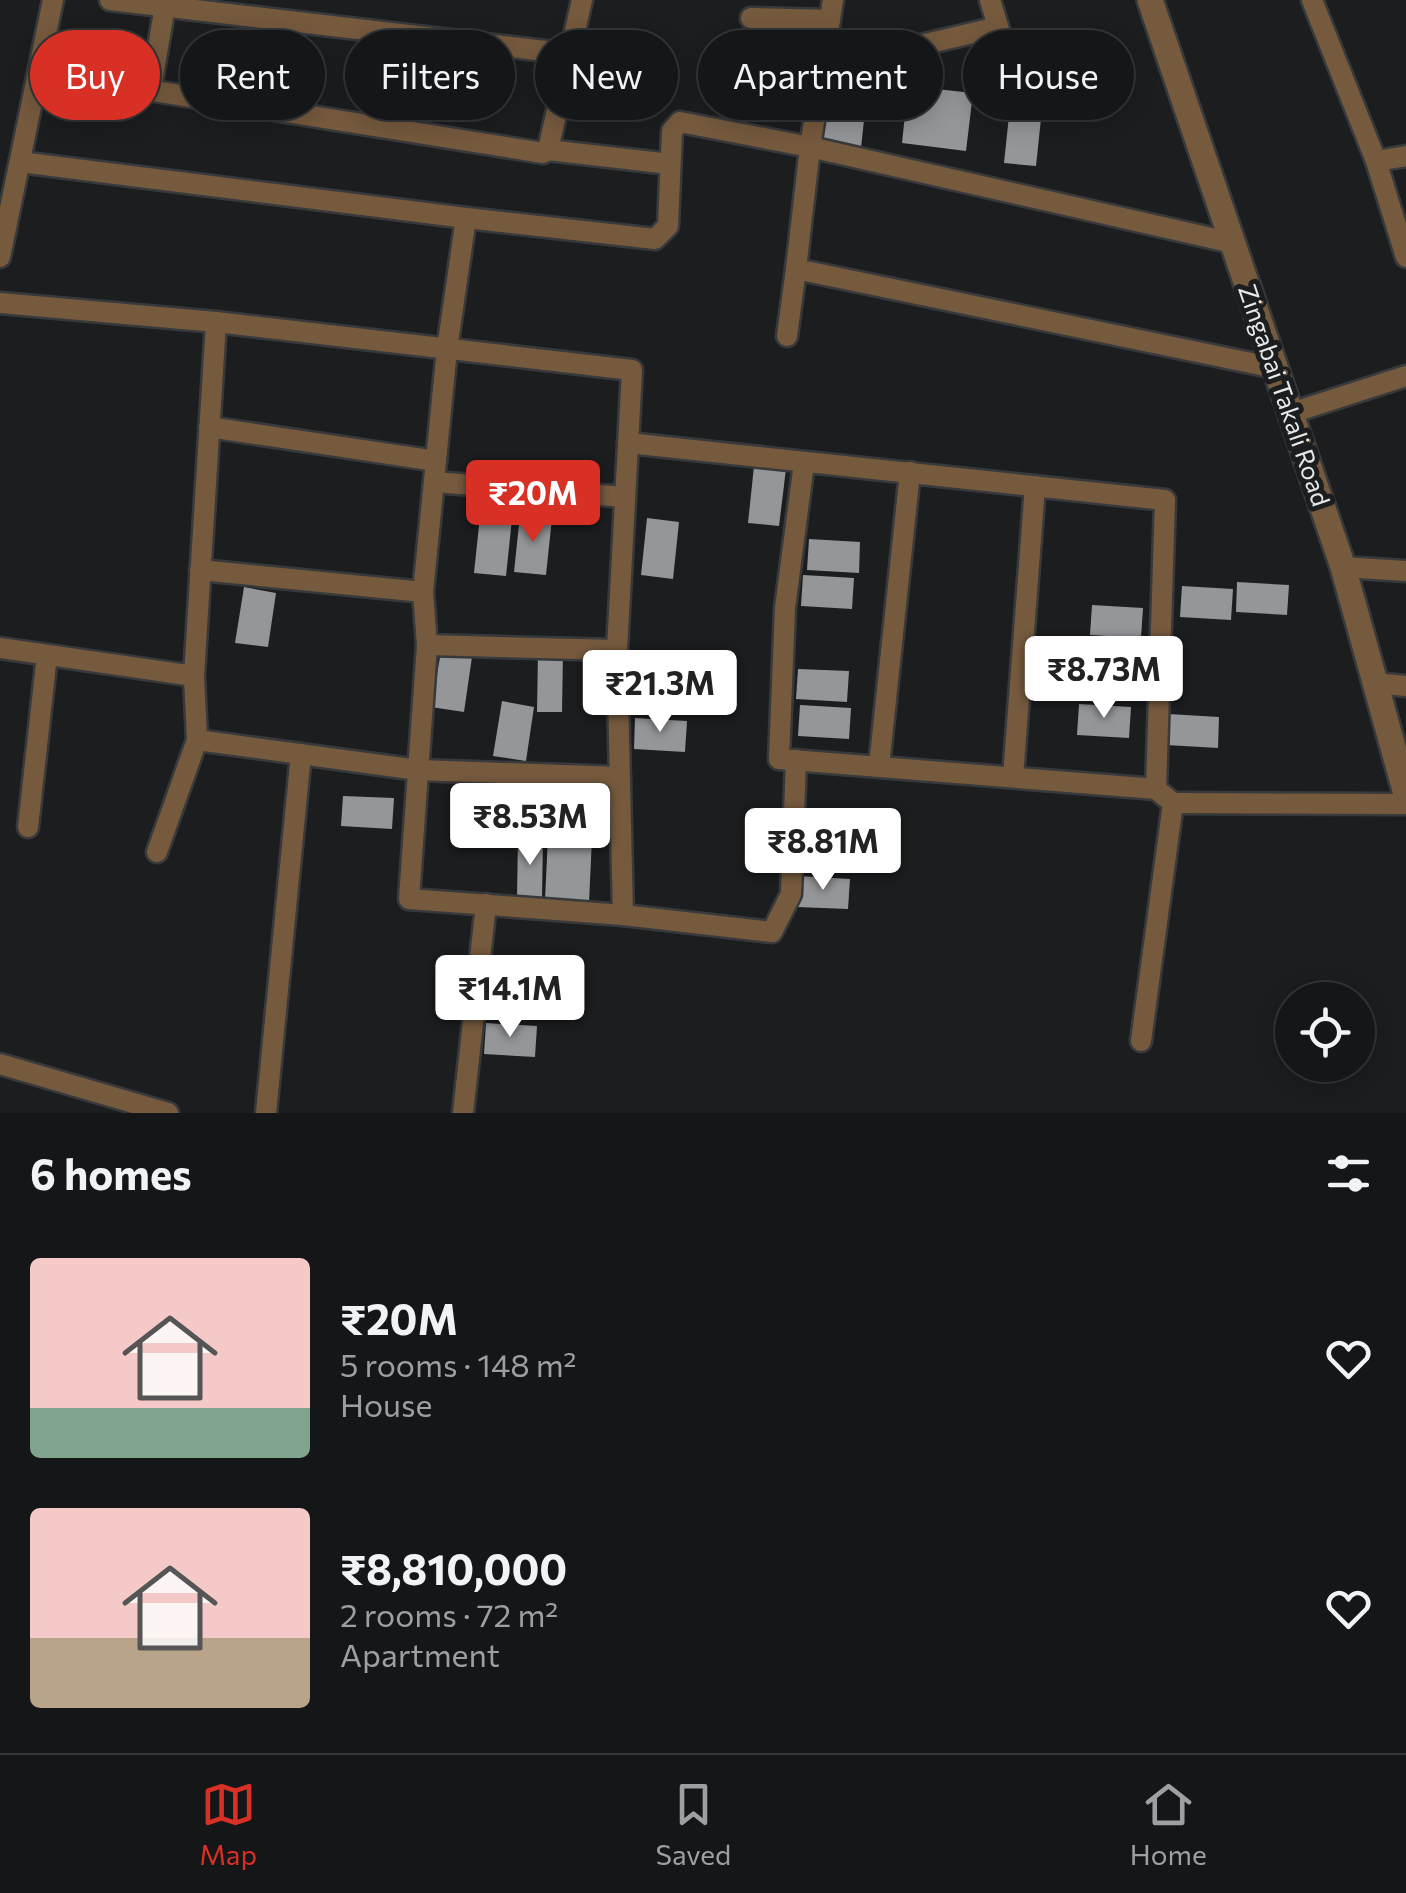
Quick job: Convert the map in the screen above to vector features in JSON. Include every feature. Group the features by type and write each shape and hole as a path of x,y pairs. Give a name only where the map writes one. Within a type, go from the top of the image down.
{"street":[{"path":"0,257 53,0"},
{"path":"110,0 166,3 535,49"},
{"path":"576,30 582,0"},
{"path":"943,46 1001,36 990,0"},
{"name":"Zingabai Takali Road","path":"1150,0 1344,568 1406,794"},
{"path":"1312,0 1376,161 1406,257"},
{"path":"166,3 152,82 154,92 543,153 548,150 670,164"},
{"path":"751,18 832,10"},
{"path":"548,150 555,120"},
{"path":"787,336 815,120"},
{"path":"20,162 655,239 668,226 672,131 680,122 810,147 1233,244"},
{"path":"1376,161 1406,156"},
{"path":"466,218 447,349 423,592 427,646 409,899 623,915 772,932 792,894 796,760"},
{"path":"796,270 1275,368"},
{"path":"0,303 216,322 632,370 617,650 623,915"},
{"path":"156,852 196,740 194,676 216,322"},
{"path":"1291,413 1406,376"},
{"path":"209,427 435,472 625,497"},
{"path":"628,443 1165,500 1156,788"},
{"path":"804,462 785,608 779,758 1156,788 1173,803 1406,804"},
{"path":"879,766 910,472"},
{"path":"1013,777 1035,486"},
{"path":"1344,568 1406,571"},
{"path":"200,570 423,592"},
{"path":"427,646 617,650"},
{"path":"0,648 194,676"},
{"path":"28,827 47,654"},
{"path":"1376,683 1406,686"},
{"path":"196,740 418,770 620,778"},
{"path":"266,1113 301,754"},
{"path":"1141,1040 1173,803"},
{"path":"463,1113 486,904"},
{"path":"0,1064 168,1113"}],"building":[{"path":"943,90 963,92 963,120 970,120 966,151 902,143 904,120 943,120"},
{"path":"826,120 864,120 861,148 823,140"},
{"path":"1009,120 1041,120 1036,166 1004,163"},
{"path":"754,466 786,469 779,526 748,523"},
{"path":"520,515 552,518 546,575 514,572"},
{"path":"480,516 512,519 506,576 474,573"},
{"path":"647,518 679,522 673,579 641,575"},
{"path":"809,539 860,542 859,573 807,570"},
{"path":"803,575 854,578 852,609 801,606"},
{"path":"1237,582 1289,585 1287,615 1236,612"},
{"path":"1182,586 1233,589 1231,620 1180,617"},
{"path":"244,587 276,593 268,647 235,643"},
{"path":"1092,605 1143,608 1141,638 1090,635"},
{"path":"1084,640 1136,643 1132,671 1085,668"},
{"path":"441,652 472,657 464,712 431,707"},
{"path":"538,652 563,652 562,712 537,712"},
{"path":"798,669 849,671 847,702 796,699"},
{"path":"502,701 534,707 526,761 493,756"},
{"path":"1079,704 1131,707 1129,738 1077,735"},
{"path":"800,705 851,708 849,739 798,736"},
{"path":"1168,714 1219,717 1218,748 1166,745"},
{"path":"635,718 687,721 685,752 634,749"},
{"path":"343,796 394,798 392,829 341,826"},
{"path":"548,836 592,838 589,902 545,900"},
{"path":"518,838 543,838 542,898 517,897"},
{"path":"799,876 850,879 848,909 797,907"},
{"path":"483,986 535,989 533,1020 482,1017"},
{"path":"486,1023 537,1026 535,1057 484,1054"}]}
